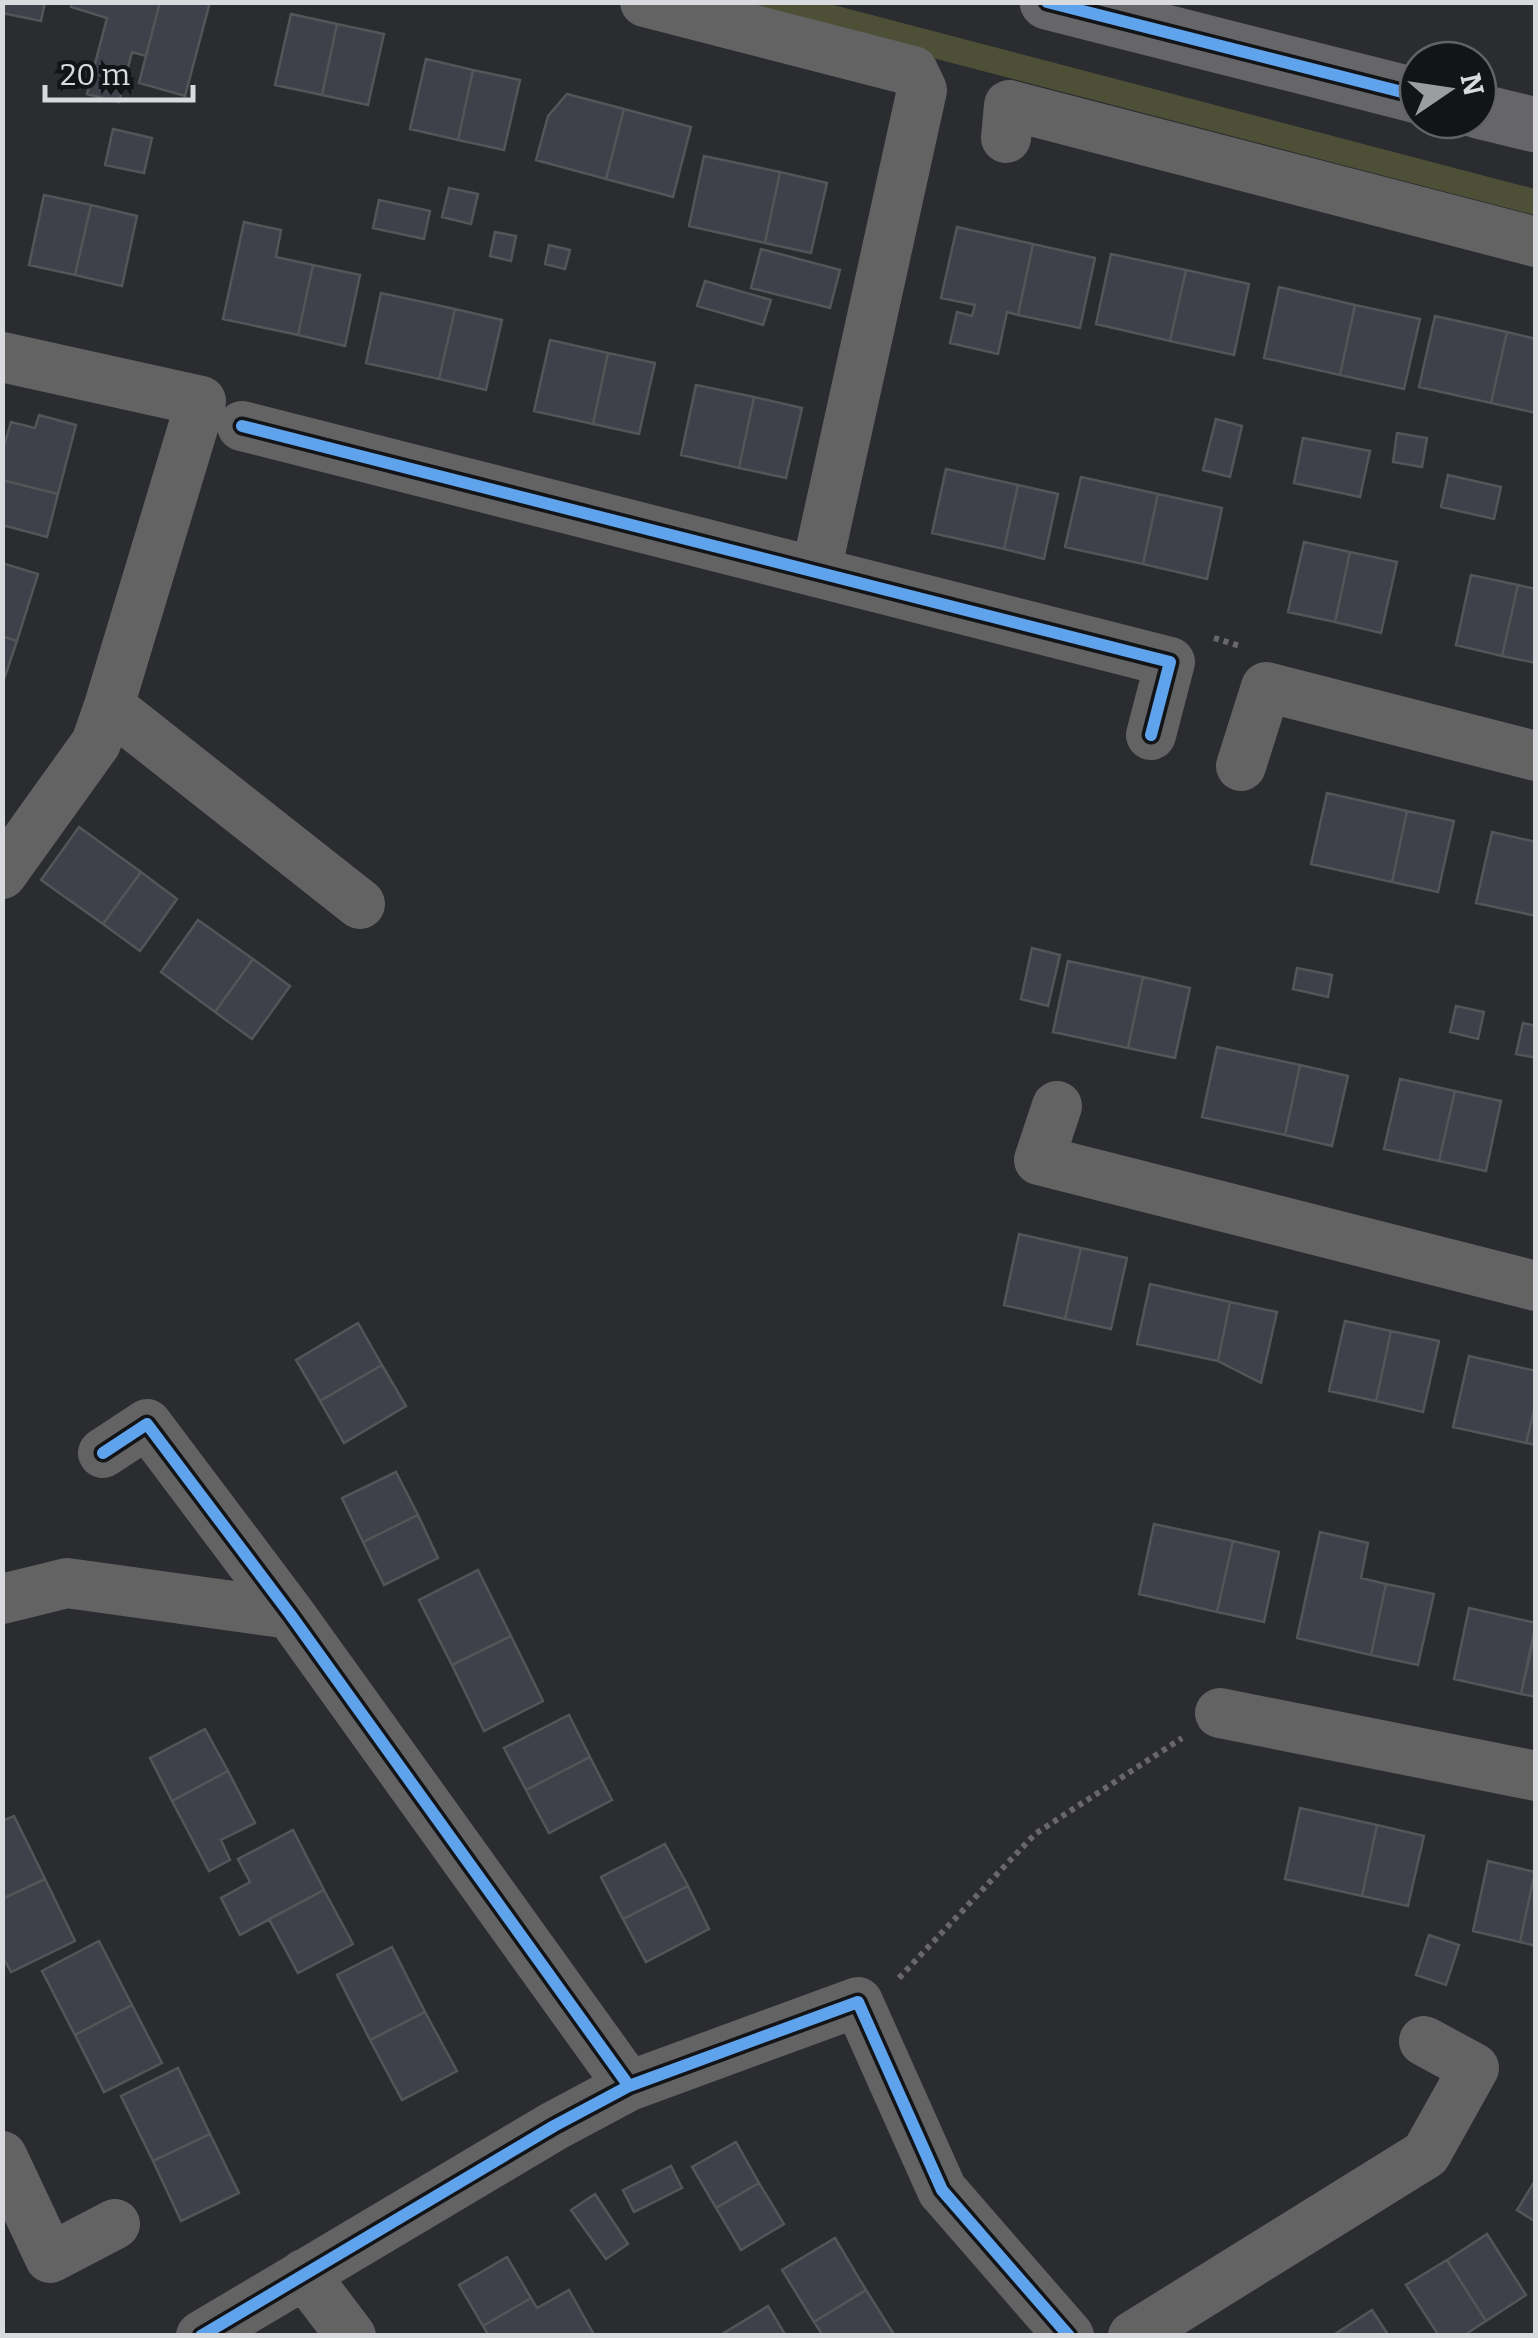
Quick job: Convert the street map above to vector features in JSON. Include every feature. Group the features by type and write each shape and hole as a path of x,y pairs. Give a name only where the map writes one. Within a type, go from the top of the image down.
{"street":[{"path":"645,2 913,71 922,90 816,571"},
{"path":"1047,2 1398,91"},
{"path":"1006,138 1010,105 1536,242"},
{"path":"1498,116 1536,125"},
{"path":"2,357 201,401 96,743 2,874"},
{"path":"242,426 1170,662 1151,735"},
{"path":"1242,766 1266,687 1536,756"},
{"path":"108,706 360,904"},
{"path":"1057,1106 1039,1160 1536,1286"},
{"path":"103,1454 148,1424 290,1614 629,2086"},
{"path":"2,1600 67,1584 290,1614"},
{"path":"1220,1713 1536,1776"},
{"path":"201,2336 554,2126 629,2086 858,2002 942,2190 1068,2336"},
{"path":"1133,2336 1426,2154 1474,2068 1424,2041"},
{"path":"2,2156 50,2258 115,2224"},
{"path":"304,2274 351,2336"}],"path":[{"path":"1170,662 1200,634 1249,648 1266,687"},
{"path":"858,2002 896,1981 1035,1834 1220,1713"}],"green space":[{"path":"722,3 826,3 1535,189 1535,215"}],"building":[{"path":"2,2 45,2 41,21 2,13"},
{"path":"72,2 160,2 146,56 132,52 119,102 87,94 107,18 71,7"},
{"path":"160,2 210,2 185,96 139,83"},
{"path":"291,14 337,24 322,95 275,85"},
{"path":"337,24 384,34 368,105 322,95"},
{"path":"426,59 473,70 458,140 410,129"},
{"path":"473,70 520,80 504,150 458,140"},
{"path":"567,94 624,109 606,179 536,160 548,116"},
{"path":"624,109 691,127 673,197 606,179"},
{"path":"113,129 152,138 144,173 105,165"},
{"path":"704,156 780,172 765,243 689,226"},
{"path":"780,172 827,183 811,253 765,243"},
{"path":"449,188 478,194 471,224 442,217"},
{"path":"44,195 91,205 75,275 29,265"},
{"path":"379,200 430,211 424,239 373,228"},
{"path":"91,205 137,216 122,286 75,275"},
{"path":"244,222 281,230 276,257 313,265 298,335 223,319"},
{"path":"957,227 1033,244 1018,315 1007,312 998,354 950,343 957,312 972,316 975,305 941,298"},
{"path":"495,232 516,236 511,261 490,256"},
{"path":"1033,244 1095,258 1080,328 1018,315"},
{"path":"549,245 570,250 565,269 545,264"},
{"path":"761,249 840,270 830,308 751,288"},
{"path":"1111,254 1186,270 1170,341 1096,324"},
{"path":"313,265 360,275 345,346 298,335"},
{"path":"1186,270 1249,284 1234,355 1170,341"},
{"path":"705,281 771,300 763,325 697,306"},
{"path":"1279,287 1355,305 1340,375 1264,358"},
{"path":"381,293 455,309 439,379 366,363"},
{"path":"1355,305 1420,319 1404,389 1340,375"},
{"path":"455,309 502,320 486,390 439,379"},
{"path":"1435,316 1507,332 1491,403 1419,387"},
{"path":"1507,332 1536,339 1536,413 1491,403"},
{"path":"550,340 608,353 593,424 534,411"},
{"path":"608,353 655,363 639,434 593,424"},
{"path":"696,385 754,397 739,468 681,455"},
{"path":"754,397 802,408 786,478 739,468"},
{"path":"39,415 76,425 58,494 2,480 2,453 11,422 35,428"},
{"path":"1216,419 1242,426 1230,477 1203,470"},
{"path":"1397,433 1427,438 1422,467 1393,462"},
{"path":"1303,438 1370,451 1360,497 1294,483"},
{"path":"946,469 1018,485 1004,549 932,533"},
{"path":"1448,475 1501,487 1494,519 1441,507"},
{"path":"1081,477 1158,494 1143,564 1065,547"},
{"path":"2,480 58,494 47,537 2,525"},
{"path":"1018,485 1058,494 1044,559 1004,549"},
{"path":"1158,494 1222,508 1207,579 1143,564"},
{"path":"1304,542 1350,552 1335,622 1288,612"},
{"path":"1350,552 1397,562 1381,633 1335,622"},
{"path":"2,563 38,574 17,641 2,636"},
{"path":"1471,575 1518,585 1502,656 1456,645"},
{"path":"1518,585 1536,589 1536,663 1502,656"},
{"path":"2,636 17,641 2,685"},
{"path":"1327,793 1407,811 1392,882 1311,864"},
{"path":"1407,811 1454,821 1438,892 1392,882"},
{"path":"79,827 141,872 103,924 41,880"},
{"path":"1492,832 1536,842 1536,916 1476,903"},
{"path":"141,872 177,899 140,951 103,924"},
{"path":"198,920 253,959 215,1012 161,972"},
{"path":"1032,948 1060,955 1048,1006 1021,999"},
{"path":"253,959 290,986 252,1039 215,1012"},
{"path":"1068,961 1143,977 1128,1048 1053,1032"},
{"path":"1297,968 1332,975 1328,997 1293,989"},
{"path":"1143,977 1190,988 1175,1058 1128,1048"},
{"path":"1456,1006 1484,1012 1478,1039 1450,1032"},
{"path":"1523,1023 1536,1026 1536,1058 1516,1054"},
{"path":"1217,1047 1300,1065 1285,1135 1202,1117"},
{"path":"1300,1065 1348,1076 1332,1146 1285,1135"},
{"path":"1400,1079 1455,1091 1439,1161 1384,1149"},
{"path":"1455,1091 1501,1101 1486,1171 1439,1161"},
{"path":"1019,1234 1081,1248 1065,1319 1004,1305"},
{"path":"1081,1248 1127,1258 1111,1329 1065,1319"},
{"path":"1150,1284 1230,1302 1218,1361 1137,1344"},
{"path":"1230,1302 1277,1312 1261,1383 1218,1361"},
{"path":"1345,1321 1391,1331 1376,1401 1329,1391"},
{"path":"358,1323 382,1365 320,1401 296,1360"},
{"path":"1391,1331 1439,1341 1423,1412 1376,1401"},
{"path":"1469,1356 1536,1371 1536,1402 1526,1443 1453,1427"},
{"path":"382,1365 406,1406 344,1443 320,1401"},
{"path":"1536,1402 1536,1445 1526,1443"},
{"path":"396,1472 418,1515 363,1542 342,1498"},
{"path":"418,1515 438,1558 384,1585 363,1542"},
{"path":"1154,1524 1233,1541 1217,1612 1139,1594"},
{"path":"1320,1532 1368,1543 1361,1578 1386,1584 1371,1655 1297,1638"},
{"path":"1233,1541 1279,1552 1264,1622 1217,1612"},
{"path":"478,1570 511,1636 452,1665 419,1600"},
{"path":"1386,1584 1434,1594 1418,1665 1371,1655"},
{"path":"1469,1608 1536,1623 1521,1694 1454,1679"},
{"path":"1536,1628 1536,1697 1521,1694"},
{"path":"511,1636 543,1701 484,1731 452,1665"},
{"path":"569,1715 590,1757 526,1790 504,1748"},
{"path":"205,1729 228,1771 172,1801 150,1758"},
{"path":"590,1757 612,1800 549,1833 526,1790"},
{"path":"228,1771 255,1823 221,1840 230,1860 209,1871 172,1801"},
{"path":"1300,1808 1377,1825 1362,1896 1285,1879"},
{"path":"14,1816 45,1879 2,1899 2,1821"},
{"path":"1377,1825 1424,1836 1408,1906 1362,1896"},
{"path":"293,1830 324,1890 240,1935 221,1898 250,1882 238,1859"},
{"path":"665,1844 688,1886 623,1919 601,1877"},
{"path":"1488,1861 1535,1872 1520,1942 1473,1931"},
{"path":"1536,1872 1536,1946 1520,1942"},
{"path":"45,1879 75,1941 11,1972 2,1956 2,1899"},
{"path":"688,1886 709,1929 646,1962 623,1919"},
{"path":"324,1890 353,1944 298,1973 269,1919"},
{"path":"1429,1935 1459,1945 1446,1985 1416,1975"},
{"path":"99,1941 132,2005 75,2035 42,1971"},
{"path":"392,1947 425,2012 370,2040 337,1975"},
{"path":"132,2005 162,2063 104,2092 75,2035"},
{"path":"425,2012 457,2071 402,2100 370,2040"},
{"path":"178,2068 210,2134 153,2161 121,2096"},
{"path":"210,2134 239,2193 181,2221 153,2161"},
{"path":"736,2142 759,2183 716,2208 692,2167"},
{"path":"671,2166 682,2188 634,2212 623,2190"},
{"path":"1536,2179 1536,2222 1517,2210"},
{"path":"759,2183 784,2224 741,2250 716,2208"},
{"path":"595,2194 628,2244 606,2259 571,2210"},
{"path":"1487,2234 1526,2295 1486,2321 1447,2260"},
{"path":"835,2238 866,2290 814,2322 782,2270"},
{"path":"507,2257 531,2298 483,2326 459,2285"},
{"path":"1447,2260 1486,2321 1463,2336 1439,2336 1406,2285"},
{"path":"569,2290 593,2333 589,2336 489,2336 483,2326 531,2298 537,2308"},
{"path":"866,2290 895,2336 823,2336 814,2322"},
{"path":"768,2306 786,2336 719,2336"},
{"path":"1372,2310 1389,2336 1332,2336"}],"cycle path":[{"path":"1047,2 1398,91"},
{"path":"242,426 1170,662 1151,735"},
{"path":"103,1453 147,1424 290,1614 629,2086"},
{"path":"201,2336 554,2126 629,2086 858,2002 942,2190 1069,2336"}]}
